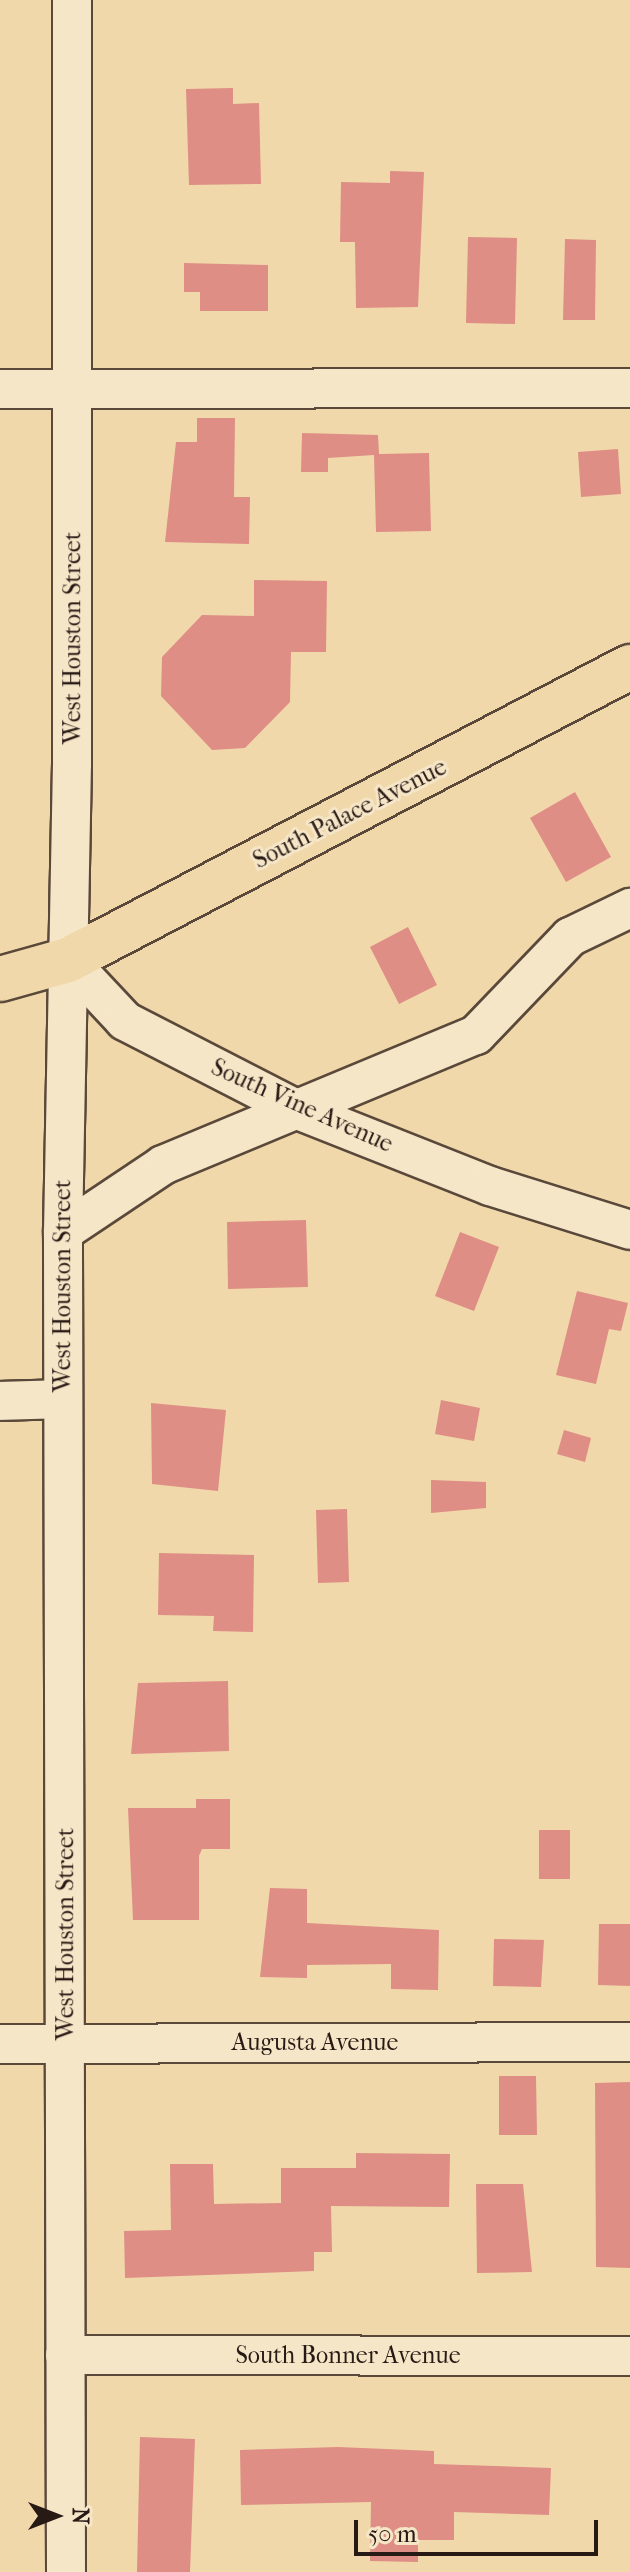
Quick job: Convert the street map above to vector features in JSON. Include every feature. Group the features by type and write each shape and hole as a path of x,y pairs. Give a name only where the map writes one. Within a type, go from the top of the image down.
{"main road":[{"name":"South Palace Avenue","path":"68,960 630,667"},
{"path":"0,979 68,960"}],"street":[{"name":"West Houston Street","path":"66,2572 63,1232 74,389 72,0"},
{"path":"0,389 630,388"},
{"path":"63,1232 163,1165 476,1035 570,937 630,908"},
{"name":"South Vine Avenue","path":"68,960 125,1021 298,1110 490,1186 630,1230"},
{"path":"0,1401 63,1399"},
{"name":"Augusta Avenue","path":"0,2044 630,2042"},
{"name":"South Bonner Avenue","path":"65,2355 630,2356"}],"building":[{"path":"233,88 233,104 259,103 261,184 189,185 186,89"},
{"path":"390,171 424,172 418,307 356,308 355,242 340,242 341,182 390,183"},
{"path":"468,237 517,238 515,324 466,323"},
{"path":"565,239 596,240 595,320 563,320"},
{"path":"184,263 268,265 268,311 200,311 200,292 184,292"},
{"path":"197,418 235,418 234,497 250,497 249,544 165,542 176,442 197,442"},
{"path":"302,433 378,435 379,454 429,453 431,531 376,532 374,455 328,458 328,472 301,472"},
{"path":"618,449 621,494 581,497 578,452"},
{"path":"254,580 327,581 326,652 291,652 290,702 245,748 212,750 161,696 162,657 202,615 254,616"},
{"path":"575,792 611,857 566,882 530,818"},
{"path":"408,927 437,985 399,1004 370,947"},
{"path":"306,1220 308,1287 228,1289 227,1222"},
{"path":"460,1232 499,1247 474,1311 435,1296"},
{"path":"577,1291 628,1303 621,1331 609,1329 596,1384 556,1375"},
{"path":"441,1400 480,1408 474,1441 435,1434"},
{"path":"151,1403 226,1410 218,1491 152,1484"},
{"path":"564,1430 591,1438 585,1462 557,1454"},
{"path":"431,1480 486,1482 486,1508 431,1513"},
{"path":"347,1509 349,1582 318,1583 316,1510"},
{"path":"159,1553 254,1555 253,1632 213,1631 214,1616 158,1615"},
{"path":"228,1681 229,1751 131,1754 138,1683"},
{"path":"196,1799 230,1799 230,1849 202,1849 199,1856 199,1920 133,1920 128,1808 196,1808"},
{"path":"539,1830 570,1830 570,1879 539,1879"},
{"path":"270,1888 307,1889 307,1923 439,1930 438,1990 391,1989 391,1964 307,1965 307,1978 260,1977"},
{"path":"599,1924 630,1924 630,1986 598,1985"},
{"path":"494,1939 544,1940 541,1987 493,1986"},
{"path":"499,2076 536,2076 537,2135 499,2135"},
{"path":"630,2082 630,2268 596,2267 595,2083"},
{"path":"356,2153 450,2154 449,2207 331,2206 332,2252 314,2252 314,2271 125,2278 124,2231 171,2230 170,2164 213,2164 214,2204 281,2203 281,2168 356,2168"},
{"path":"476,2184 523,2184 532,2272 477,2273"},
{"path":"140,2437 195,2439 190,2572 137,2572"},
{"path":"338,2447 434,2451 434,2464 551,2468 549,2515 454,2512 454,2540 418,2540 418,2562 370,2561 371,2502 241,2505 240,2450"}]}
